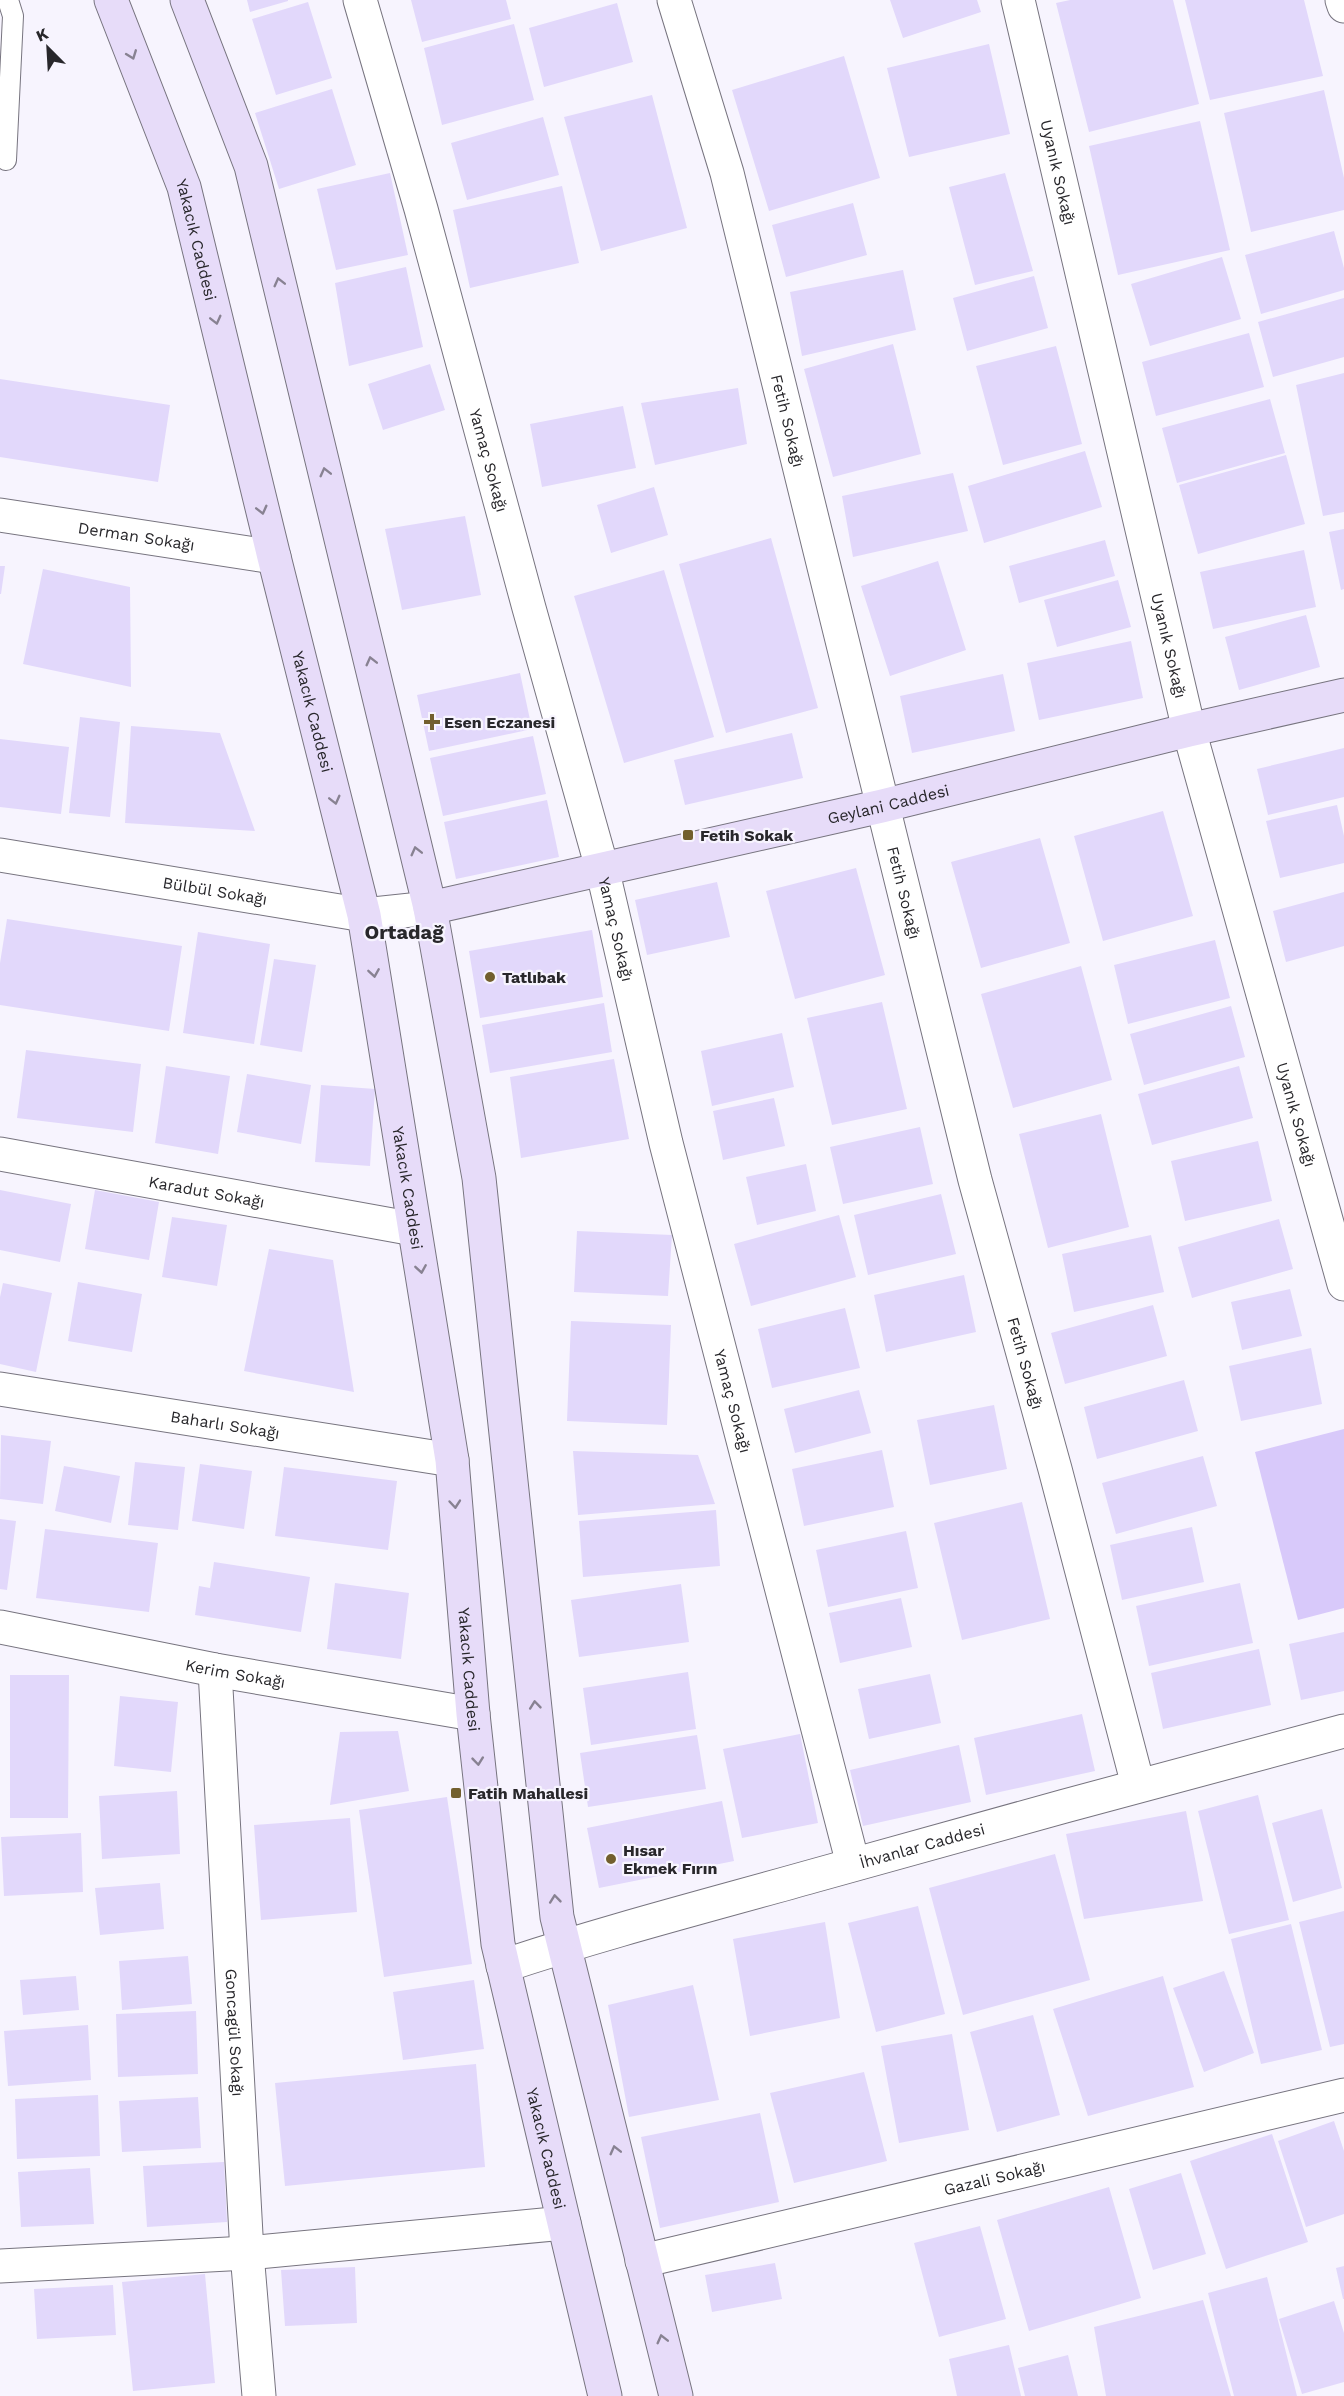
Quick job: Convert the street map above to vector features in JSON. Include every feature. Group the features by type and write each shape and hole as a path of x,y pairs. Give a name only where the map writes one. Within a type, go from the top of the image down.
{"main road":[{"name":"Yakacık Caddesi","path":"111,0 184,187 273,557 364,915 452,1460 473,1714 498,1944 605,2396"},
{"path":"187,0 251,166 430,908 479,1178 556,1905 564,1946 676,2396"},
{"name":"Geylani Caddesi","path":"430,908 882,806 1344,694"}],"street":[{"name":"Yamaç Sokağı","path":"360,0 421,209 602,868 683,1208 853,1864"},
{"name":"Fetih Sokağı","path":"674,0 727,173 975,1180 1055,1469 1138,1785"},
{"name":"Uyanık Sokağı","path":"1018,0 1190,730 1344,1284"},
{"path":"1342,0 1344,6"},
{"name":"Derman Sokağı","path":"0,515 273,557"},
{"name":"Bülbül Sokağı","path":"0,855 364,915 430,908"},
{"name":"Karadut Sokağı","path":"0,1154 414,1229"},
{"name":"Baharlı Sokağı","path":"0,1389 452,1460"},
{"name":"Kerim Sokağı","path":"0,1627 215,1670 473,1714"},
{"name":"Goncagül Sokağı","path":"215,1670 247,2253 259,2396"},
{"name":"İhvanlar Caddesi","path":"503,1966 564,1946 853,1864 1344,1731"},
{"name":"Gazali Sokağı","path":"642,2261 1344,2095"},
{"path":"0,2266 247,2253 564,2223"}],"lane":[{"path":"6,160 13,16 8,0"}],"shaded area":[{"path":"1344,1429 1344,1608 1298,1620 1255,1452"}],"building":[{"path":"247,0 288,0 288,1 250,12"},
{"path":"411,0 506,0 511,19 422,42"},
{"path":"890,0 977,0 981,12 903,38"},
{"path":"1070,0 1173,0 1199,104 1089,132 1056,3"},
{"path":"1185,0 1304,0 1323,76 1210,100"},
{"path":"308,2 332,78 276,95 252,19"},
{"path":"617,3 633,62 544,87 529,28"},
{"path":"514,24 534,100 442,125 424,48"},
{"path":"989,44 1010,134 909,157 887,68"},
{"path":"844,56 880,178 769,211 732,90"},
{"path":"332,89 356,165 279,189 255,113"},
{"path":"1324,90 1344,178 1344,210 1251,232 1224,113"},
{"path":"652,95 687,228 601,251 564,117"},
{"path":"543,117 559,175 467,200 451,143"},
{"path":"1200,121 1230,250 1118,275 1089,146"},
{"path":"390,173 408,255 336,270 317,189"},
{"path":"1005,173 1033,271 975,285 949,187"},
{"path":"562,186 579,263 470,288 453,210"},
{"path":"853,203 867,255 786,277 772,225"},
{"path":"1334,231 1344,268 1344,290 1261,314 1245,255"},
{"path":"1222,257 1241,319 1150,346 1131,284"},
{"path":"406,267 423,347 349,366 335,283"},
{"path":"903,270 916,330 802,356 790,292"},
{"path":"1034,276 1048,328 967,351 953,298"},
{"path":"1344,298 1344,357 1273,377 1258,322"},
{"path":"1249,333 1264,387 1156,416 1142,362"},
{"path":"893,344 921,454 833,477 804,369"},
{"path":"1056,346 1082,444 1003,465 976,366"},
{"path":"430,364 445,410 383,430 368,384"},
{"path":"1344,373 1344,512 1323,516 1296,385"},
{"path":"0,379 170,405 158,482 0,457"},
{"path":"738,388 747,444 655,465 641,403"},
{"path":"1270,399 1285,453 1177,483 1162,428"},
{"path":"623,406 636,468 542,487 530,424"},
{"path":"1085,451 1102,507 984,543 968,486"},
{"path":"1286,455 1305,524 1198,554 1179,485"},
{"path":"953,473 968,531 853,557 842,496"},
{"path":"654,487 668,535 611,553 597,505"},
{"path":"465,516 481,595 402,610 385,529"},
{"path":"1344,529 1344,589 1341,590 1329,532"},
{"path":"771,538 818,708 726,733 679,564"},
{"path":"1105,540 1115,576 1019,603 1009,566"},
{"path":"1304,550 1316,607 1213,629 1200,572"},
{"path":"938,561 966,650 890,676 861,586"},
{"path":"0,566 5,566 1,594 0,594"},
{"path":"43,569 130,587 131,687 23,664"},
{"path":"664,570 714,737 624,763 574,596"},
{"path":"1118,580 1131,627 1057,647 1044,600"},
{"path":"1306,615 1320,667 1239,690 1225,637"},
{"path":"1131,641 1143,698 1039,720 1027,663"},
{"path":"520,673 532,729 429,751 417,695"},
{"path":"1003,674 1015,731 912,753 900,696"},
{"path":"80,717 120,722 110,817 69,813"},
{"path":"131,726 220,733 255,831 125,823"},
{"path":"792,733 803,778 685,805 674,760"},
{"path":"533,736 546,794 443,816 430,758"},
{"path":"0,739 69,747 61,814 0,807"},
{"path":"1344,748 1344,797 1268,815 1257,769"},
{"path":"547,800 559,857 456,879 444,822"},
{"path":"1337,805 1344,836 1344,863 1280,878 1266,821"},
{"path":"1163,811 1193,916 1103,941 1074,836"},
{"path":"1040,838 1070,943 981,968 951,862"},
{"path":"856,868 885,975 795,999 766,891"},
{"path":"717,882 730,937 647,955 635,900"},
{"path":"1344,892 1344,946 1286,962 1273,911"},
{"path":"7,919 182,946 169,1031 0,1005 0,963"},
{"path":"592,930 603,997 480,1018 469,951"},
{"path":"198,932 270,944 254,1044 183,1033"},
{"path":"1215,940 1230,998 1128,1024 1114,965"},
{"path":"274,959 316,965 302,1052 260,1045"},
{"path":"1081,966 1112,1080 1013,1108 981,994"},
{"path":"882,1002 907,1109 832,1125 807,1018"},
{"path":"604,1003 612,1052 490,1073 482,1025"},
{"path":"1231,1006 1245,1057 1144,1085 1130,1034"},
{"path":"782,1033 794,1087 712,1106 701,1051"},
{"path":"26,1050 141,1064 133,1132 17,1118"},
{"path":"614,1059 629,1139 521,1158 510,1077"},
{"path":"166,1066 230,1076 218,1154 155,1143"},
{"path":"1239,1066 1253,1118 1152,1145 1138,1094"},
{"path":"247,1074 311,1085 301,1144 237,1132"},
{"path":"321,1085 375,1089 370,1166 315,1162"},
{"path":"774,1098 785,1146 723,1160 713,1111"},
{"path":"1101,1114 1129,1227 1048,1248 1019,1134"},
{"path":"920,1127 933,1184 843,1204 830,1147"},
{"path":"1258,1141 1272,1201 1185,1221 1171,1161"},
{"path":"806,1164 816,1211 757,1225 746,1177"},
{"path":"0,1190 71,1204 60,1262 0,1250"},
{"path":"95,1190 159,1202 149,1260 85,1249"},
{"path":"941,1194 956,1254 868,1275 854,1215"},
{"path":"839,1215 856,1277 751,1306 734,1244"},
{"path":"172,1217 227,1225 217,1286 162,1277"},
{"path":"1279,1219 1293,1269 1192,1298 1178,1247"},
{"path":"577,1231 672,1235 668,1296 574,1292"},
{"path":"1151,1235 1164,1292 1074,1312 1062,1254"},
{"path":"269,1249 333,1260 354,1392 244,1371"},
{"path":"964,1275 976,1332 886,1352 874,1295"},
{"path":"78,1282 142,1294 132,1352 68,1341"},
{"path":"3,1283 52,1293 36,1372 0,1364 0,1297"},
{"path":"1290,1289 1302,1336 1242,1350 1231,1302"},
{"path":"1153,1305 1167,1356 1065,1384 1051,1333"},
{"path":"845,1308 860,1368 772,1388 758,1329"},
{"path":"571,1321 671,1325 667,1425 567,1421"},
{"path":"1311,1348 1322,1404 1241,1421 1229,1366"},
{"path":"1184,1380 1198,1431 1097,1459 1084,1407"},
{"path":"859,1390 871,1433 795,1453 784,1409"},
{"path":"994,1405 1007,1469 930,1485 917,1420"},
{"path":"1,1435 51,1441 43,1504 0,1499"},
{"path":"882,1450 894,1507 804,1526 792,1469"},
{"path":"573,1451 698,1455 715,1504 578,1515"},
{"path":"1203,1456 1217,1506 1116,1534 1102,1483"},
{"path":"135,1462 185,1467 178,1530 128,1525"},
{"path":"200,1464 252,1471 244,1529 192,1521"},
{"path":"64,1466 120,1476 111,1523 55,1511"},
{"path":"284,1467 397,1481 388,1550 275,1536"},
{"path":"1022,1502 1050,1619 962,1640 934,1523"},
{"path":"716,1510 720,1566 583,1577 579,1521"},
{"path":"0,1519 16,1521 7,1590 0,1589"},
{"path":"1192,1527 1204,1582 1122,1600 1110,1545"},
{"path":"45,1529 158,1543 149,1612 36,1598"},
{"path":"906,1531 918,1588 828,1607 816,1550"},
{"path":"214,1562 310,1577 301,1632 195,1615 199,1586 210,1588"},
{"path":"335,1583 409,1593 401,1659 327,1649"},
{"path":"1240,1583 1253,1643 1149,1666 1136,1606"},
{"path":"681,1584 689,1642 579,1657 571,1600"},
{"path":"901,1598 912,1647 840,1663 829,1613"},
{"path":"1344,1632 1344,1691 1301,1700 1289,1644"},
{"path":"1259,1649 1271,1705 1163,1729 1151,1673"},
{"path":"688,1672 696,1729 591,1745 583,1688"},
{"path":"930,1674 941,1723 869,1739 858,1689"},
{"path":"10,1675 69,1675 68,1818 10,1818"},
{"path":"120,1696 178,1702 171,1772 114,1766"},
{"path":"1082,1714 1095,1771 986,1795 974,1738"},
{"path":"398,1731 409,1791 330,1805 340,1732"},
{"path":"800,1734 818,1823 742,1838 723,1749"},
{"path":"697,1735 706,1789 588,1807 580,1753"},
{"path":"959,1745 971,1802 863,1826 850,1770"},
{"path":"177,1791 180,1854 102,1859 99,1796"},
{"path":"1258,1795 1289,1920 1229,1934 1198,1811"},
{"path":"447,1797 472,1964 384,1977 359,1810"},
{"path":"722,1801 734,1861 599,1888 587,1828"},
{"path":"1322,1809 1342,1888 1293,1902 1272,1823"},
{"path":"1186,1811 1203,1901 1084,1919 1066,1834"},
{"path":"350,1818 357,1912 261,1920 254,1825"},
{"path":"81,1833 83,1892 4,1896 1,1837"},
{"path":"1055,1854 1090,1980 963,2015 929,1888"},
{"path":"160,1883 164,1929 100,1935 95,1888"},
{"path":"918,1906 945,2014 876,2032 848,1923"},
{"path":"1344,1911 1344,2044 1330,2047 1299,1922"},
{"path":"825,1922 840,2018 750,2036 733,1939"},
{"path":"1291,1924 1322,2050 1261,2064 1231,1939"},
{"path":"188,1956 192,2004 122,2010 119,1961"},
{"path":"1224,1971 1254,2053 1204,2072 1173,1988"},
{"path":"76,1976 79,2010 23,2015 20,1980"},
{"path":"1163,1976 1194,2087 1088,2116 1053,2009"},
{"path":"474,1980 484,2049 403,2060 393,1992"},
{"path":"693,1985 719,2100 629,2117 608,2005"},
{"path":"196,2011 198,2074 118,2077 116,2014"},
{"path":"1033,2015 1060,2115 997,2132 970,2032"},
{"path":"88,2025 91,2080 8,2086 4,2031"},
{"path":"952,2034 969,2130 899,2143 881,2046"},
{"path":"476,2064 485,2167 285,2186 275,2083"},
{"path":"864,2072 887,2161 794,2183 770,2093"},
{"path":"98,2095 100,2156 17,2159 15,2099"},
{"path":"198,2097 201,2148 122,2152 119,2101"},
{"path":"760,2113 779,2202 660,2228 641,2137"},
{"path":"1334,2121 1344,2151 1344,2214 1306,2227 1278,2141"},
{"path":"1272,2134 1308,2242 1226,2269 1190,2161"},
{"path":"224,2162 227,2222 147,2227 143,2166"},
{"path":"90,2168 94,2224 21,2227 18,2172"},
{"path":"1181,2173 1206,2254 1153,2270 1129,2189"},
{"path":"1109,2187 1141,2298 1029,2331 997,2220"},
{"path":"980,2226 1006,2319 939,2337 914,2243"},
{"path":"775,2263 782,2299 712,2312 705,2275"},
{"path":"1344,2266 1344,2299 1343,2299 1336,2268"},
{"path":"355,2267 357,2323 285,2326 281,2270"},
{"path":"205,2274 215,2383 133,2391 122,2282"},
{"path":"1267,2277 1297,2396 1234,2396 1208,2293"},
{"path":"113,2285 116,2335 37,2339 34,2289"},
{"path":"1203,2300 1231,2396 1106,2396 1094,2327"},
{"path":"1334,2301 1344,2333 1344,2382 1302,2394 1279,2319"},
{"path":"1009,2345 1021,2396 957,2396 949,2359"},
{"path":"1068,2355 1078,2396 1025,2396 1018,2368"}],"place":[{"name":"Esen Eczanesi","path":"432,722"},
{"name":"Fetih Sokak","path":"688,835"},
{"name":"Tatlıbak","path":"490,977"},
{"name":"Fatih Mahallesi","path":"456,1793"},
{"name":"Hısar Ekmek Fırın","path":"611,1859"}],"district":[{"name":"Ortadağ","path":"404,932"}]}
